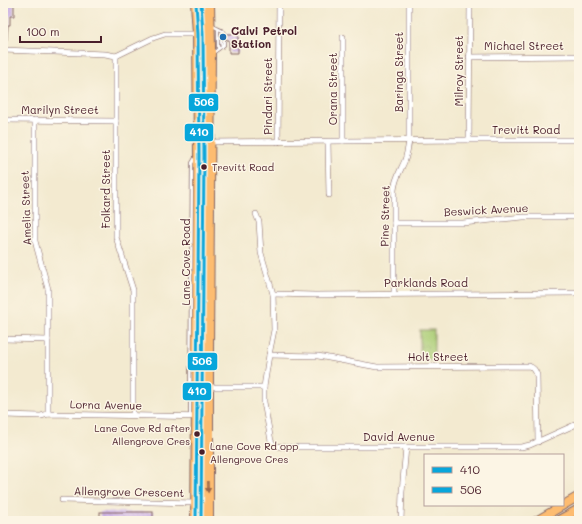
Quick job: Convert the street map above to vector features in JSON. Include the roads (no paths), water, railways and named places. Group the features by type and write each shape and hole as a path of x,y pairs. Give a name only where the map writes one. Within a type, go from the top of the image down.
{"highway":[{"name":"Lane Cove Road","path":"196,3 198,34 199,156 193,416 196,521"},
{"name":"Lane Cove Road","path":"208,521 209,142 216,28 209,3"}],"main road":[{"path":"564,505 579,496"},
{"path":"536,521 562,506"},
{"path":"557,521 579,509"},
{"path":"575,521 579,519"}],"street":[{"name":"Pindari Street","path":"278,142 279,3"},
{"name":"Baringa Street","path":"409,3 409,141"},
{"name":"Milroy Street","path":"469,140 470,3"},
{"path":"3,50 105,54 116,56 153,38 165,34 198,34"},
{"name":"Orana Street","path":"343,141 344,37"},
{"name":"Folkard Street","path":"116,56 116,237 133,290 133,416"},
{"name":"Michael Street","path":"470,56 579,56"},
{"name":"Marilyn Street","path":"3,120 116,121"},
{"name":"Amelia Street","path":"35,120 35,241 48,289 48,414"},
{"name":"Trevitt Road","path":"209,142 579,140"},
{"name":"Pine Street","path":"394,294 394,184 405,161 409,141"},
{"path":"328,142 329,195"},
{"path":"208,387 264,387 274,330 273,294 261,253 260,222 256,214"},
{"name":"Beswick Avenue","path":"394,223 463,223 523,217 579,217"},
{"name":"Parklands Road","path":"273,294 579,293"},
{"path":"3,339 48,340"},
{"name":"Holt Street","path":"269,355 318,356 377,367 529,366 536,371 537,375 538,442"},
{"name":"David Avenue","path":"264,387 264,402 270,437 272,444 275,446 521,447 530,446 579,423"},
{"name":"Lorna Avenue","path":"3,415 41,416 48,414 208,417"},
{"path":"401,521 406,447"},
{"name":"Allengrove Crescent","path":"62,500 196,503"}],"lane":[{"path":"216,28 223,34"},
{"path":"214,52 222,47 223,40"}],"place":[{"name":"Calvi Petrol Station","path":"223,37"},
{"name":"Trevitt Road","path":"204,167"},
{"name":"Lane Cove Rd after Allengrove Cres","path":"197,434"},
{"name":"Lane Cove Rd opp Allengrove Cres","path":"202,452"}]}
